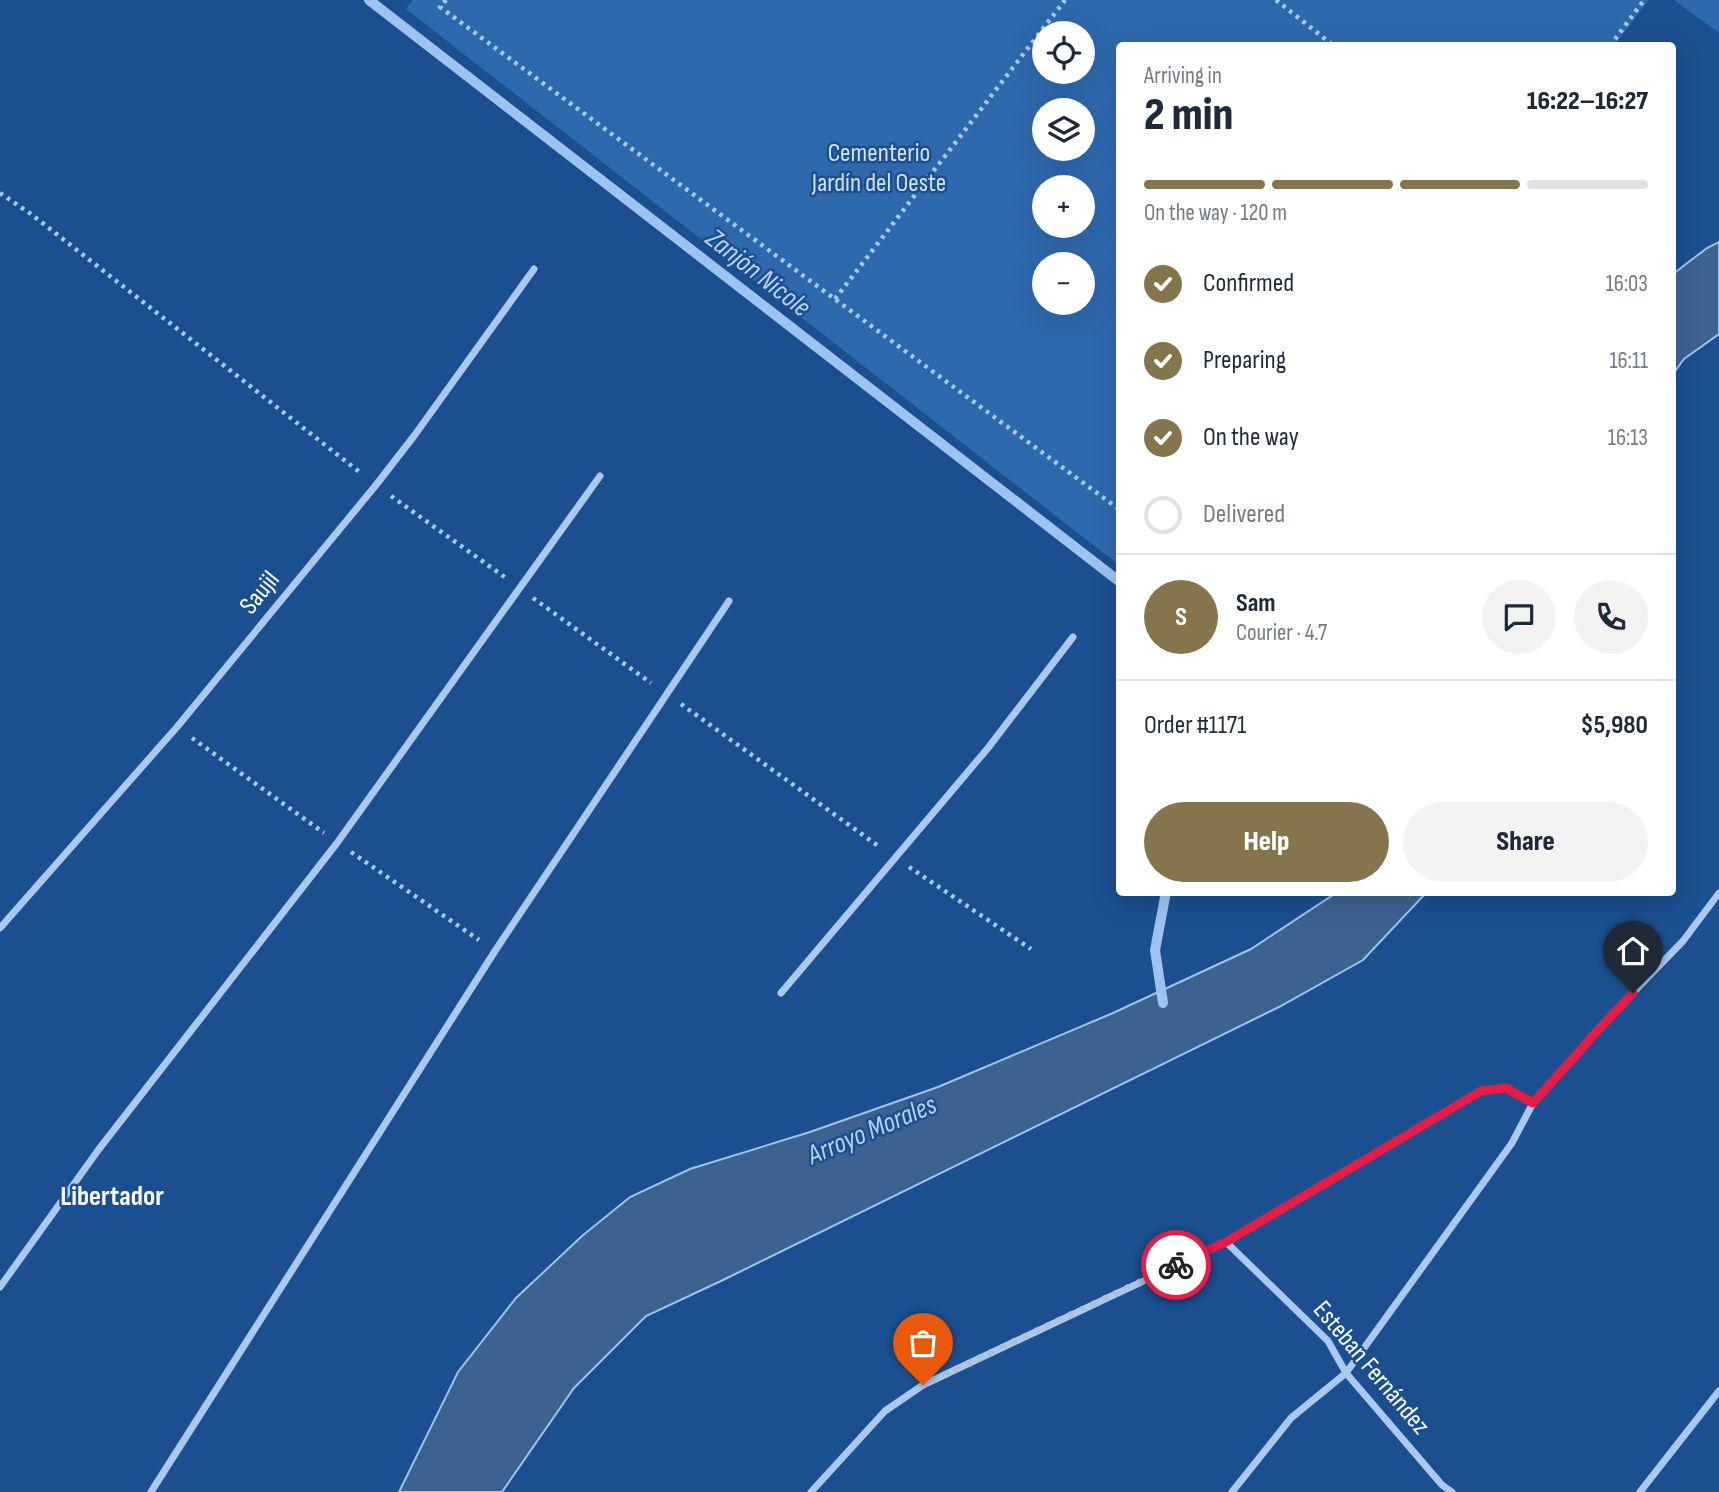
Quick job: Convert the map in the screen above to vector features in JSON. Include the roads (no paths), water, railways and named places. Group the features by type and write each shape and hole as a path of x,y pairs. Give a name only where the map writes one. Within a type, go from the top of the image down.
{"street":[{"name":"Saujil","path":"0,928 177,727 376,485 534,269"},
{"path":"0,1287 99,1149 337,843 600,476"},
{"path":"151,1492 495,951 729,601"},
{"path":"781,993 988,747 1073,637"},
{"path":"1232,1492 1291,1418 1346,1373 1512,1143 1533,1103 1600,1028 1683,942 1719,893"},
{"path":"811,1492 885,1411 923,1385 1226,1242 1481,1091 1506,1088 1533,1103"},
{"name":"Esteban Fernández","path":"1226,1242 1328,1341 1346,1373 1442,1485 1452,1492"},
{"path":"1640,1492 1719,1391"}],"water":[{"path":"1719,242 1719,334 1684,359 1676,370 1676,272"},
{"name":"Arroyo Morales","path":"1331,896 1423,896 1363,960 1279,1007 646,1316 574,1388 502,1492 399,1492 458,1372 516,1298 582,1236 630,1197 690,1169 810,1132 938,1087 1113,1013 1251,949"}],"waterway":[{"name":"Zanjón Nicole","path":"369,0 1116,579"},
{"name":"Zanjón Nicole","path":"1163,1003 1155,950 1165,896"}],"district":[{"name":"Libertador","path":"112,1196"}],"park label":[{"name":"Cementerio Jardín del Oeste","path":"879,168"}]}
